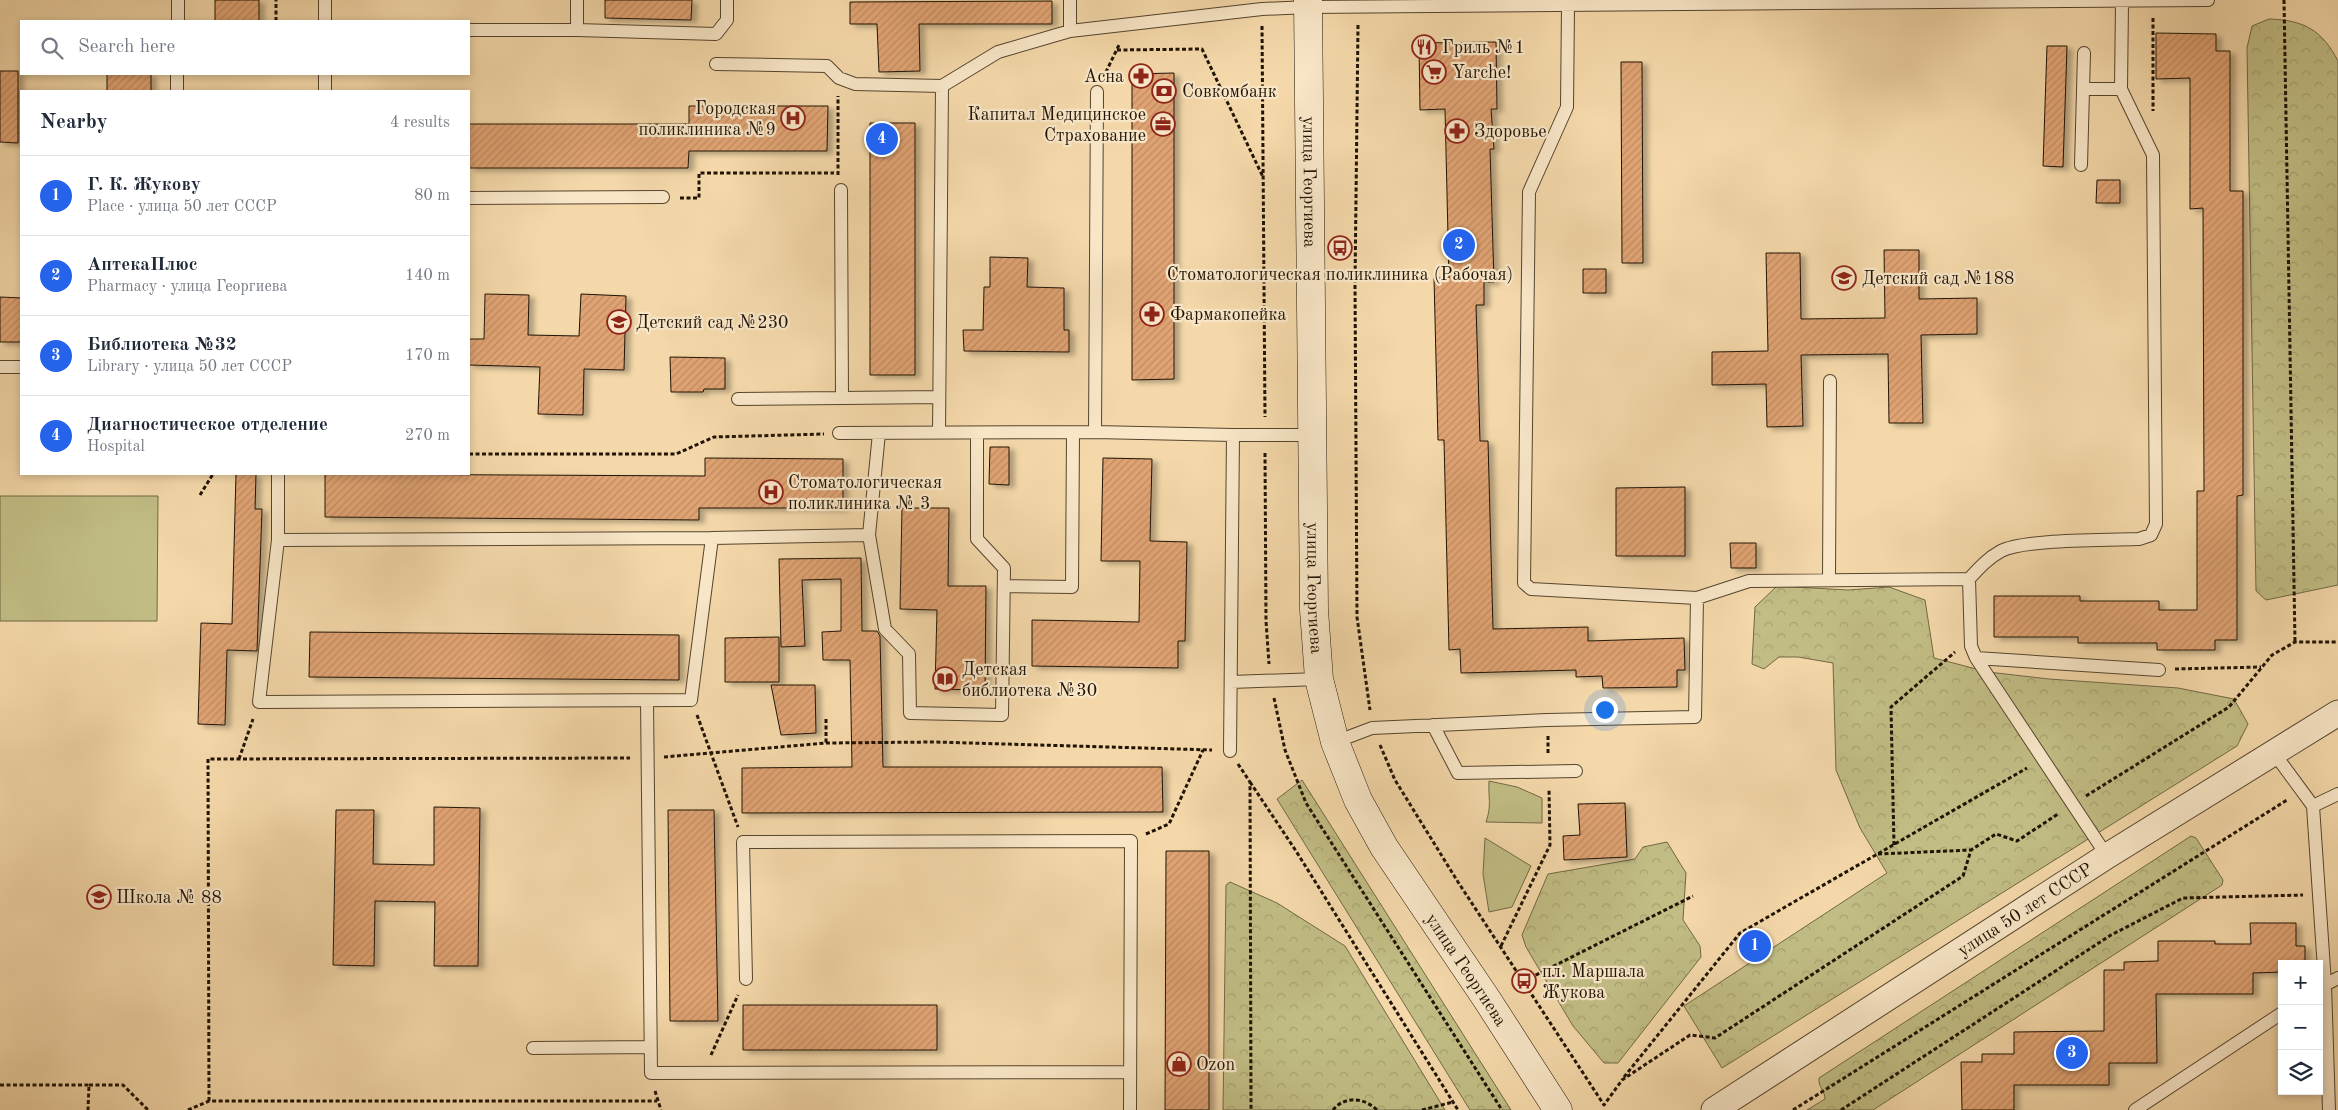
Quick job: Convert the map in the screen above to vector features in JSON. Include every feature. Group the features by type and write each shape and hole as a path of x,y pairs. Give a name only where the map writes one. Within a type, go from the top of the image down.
{"street":[{"name":"улица Георгиева","path":"1308,4 1314,610 1319,679 1335,742 1358,800 1384,847 1488,1001 1558,1110"},
{"name":"улица 50 лет СССР","path":"1714,1110 2107,856 2338,713"}],"lane":[{"path":"178,0 178,20"},
{"path":"325,0 325,20"},
{"path":"577,0 577,30"},
{"path":"470,30 577,30 716,34 726,20 727,0"},
{"path":"1070,0 1070,31"},
{"path":"716,64 827,66 839,78 854,84 942,86 998,52 1070,31 1308,4 1358,7 2153,2 2208,0"},
{"path":"2107,856 1976,658 1970,639 1969,579 1984,562 2003,550 2028,545 2139,539 2151,535 2156,524 2153,155 2122,89 2122,2"},
{"path":"1568,6 1568,107 1529,192 1524,583 1531,590 1696,598 1749,581 1969,579"},
{"path":"2081,166 2084,53"},
{"path":"177,90 178,75"},
{"path":"325,75 325,90"},
{"path":"939,433 942,86"},
{"path":"2083,89 2122,89"},
{"path":"1096,432 1097,92"},
{"path":"841,190 842,398"},
{"path":"470,198 663,198"},
{"path":"0,367 20,367"},
{"path":"1829,580 1830,380"},
{"path":"738,399 939,397"},
{"path":"839,434 1096,432 1233,435 1312,434"},
{"path":"879,433 869,535 885,629 909,654 910,713 1002,714 1004,568 977,539 978,433"},
{"path":"1004,586 1072,587 1073,433"},
{"path":"1230,751 1233,435"},
{"path":"278,475 278,540 259,702 691,700 712,538"},
{"path":"278,540 712,538 869,535"},
{"path":"1335,742 1372,728 1547,720 1695,717 1696,598"},
{"path":"1976,658 2159,670"},
{"path":"1231,682 1319,679"},
{"path":"647,701 651,1073 1130,1072"},
{"path":"1433,725 1458,773 1576,771"},
{"path":"2274,753 2313,806 2321,960"},
{"path":"2313,806 2338,794"},
{"path":"746,978 744,842 1131,840 1130,1110"},
{"path":"2323,986 2338,978"},
{"path":"2323,1004 2329,1110"},
{"path":"2135,1110 2278,1016"},
{"path":"533,1048 650,1047"}],"path":[{"path":"276,0 276,20"},
{"path":"2284,0 2295,642"},
{"path":"2153,2 2153,116"},
{"path":"1358,7 1355,285 1357,617 1372,728 1395,780 1604,1105 1740,933 2043,759"},
{"path":"1097,92 1127,25"},
{"path":"1117,50 1202,49 1263,178"},
{"path":"839,78 837,173 841,190"},
{"path":"663,198 698,198 698,173 837,173"},
{"path":"470,454 676,454 714,437 839,434"},
{"path":"200,495 212,475"},
{"path":"1894,844 1891,707 1970,639"},
{"path":"1877,854 1971,850 1996,834 2017,841 2073,804 2229,708 2272,655 2295,642 2338,642"},
{"path":"2159,670 2262,666"},
{"path":"691,700 744,842"},
{"path":"239,759 259,702"},
{"path":"826,719 826,743"},
{"path":"1500,946 1550,845 1547,720"},
{"path":"210,1101 208,759 647,758 826,743 935,742 1230,751 1296,851 1458,1110"},
{"path":"1131,840 1169,824 1203,750"},
{"path":"1250,782 1251,1110"},
{"path":"1794,1110 2302,790"},
{"path":"1622,1080 1690,1034 1716,1038 1963,876 1971,850"},
{"path":"1841,1110 2111,935 2184,898 2318,895"},
{"path":"1524,981 1693,896"},
{"path":"703,1073 746,978"},
{"path":"0,1085 124,1084 148,1110"},
{"path":"88,1110 89,1085"},
{"path":"1334,1110 1344,1102 1363,1100 1377,1110"},
{"path":"188,1110 210,1101 656,1101"},
{"path":"1422,1110 1453,1102"}],"green space":[{"path":"2269,19 2292,22 2311,29 2332,50 2338,61 2338,585 2266,600 2256,591 2247,48 2252,26"},
{"path":"0,496 158,496 157,621 0,621"},
{"path":"1777,586 1848,590 1889,587 1925,600 1934,658 1988,672 2049,679 2178,688 2234,699 2248,724 2237,746 1722,1068 1684,1006 1887,873 1860,828 1836,770 1833,663 1798,657 1779,657 1764,669 1752,664 1755,607"},
{"path":"1302,780 1511,1110 1470,1110 1277,799"},
{"path":"1489,781 1517,787 1542,798 1542,823 1486,822 1489,806"},
{"path":"2191,836 2196,838 2223,880 2222,885 1873,1110 1807,1110 1825,1099 1819,1078"},
{"path":"1485,838 1531,866 1512,907 1489,912 1483,874"},
{"path":"1667,842 1686,873 1683,920 1700,946 1701,957 1618,1063 1604,1063 1573,1026 1526,947 1522,935 1548,874 1635,859 1643,847"},
{"path":"1230,882 1277,903 1345,946 1445,1110 1223,1110 1226,885"}],"building":[{"path":"215,0 259,0 259,20 215,20"},
{"path":"605,0 692,0 691,20 605,18"},
{"path":"1052,1 1052,24 919,24 920,71 879,72 877,24 850,24 850,2"},
{"path":"2156,33 2216,34 2216,51 2230,51 2230,191 2243,191 2243,495 2237,496 2237,640 2215,640 2215,650 2157,650 2157,643 2078,643 2078,637 1994,637 1994,596 2080,596 2080,601 2159,601 2159,610 2197,610 2197,491 2204,491 2203,208 2190,209 2190,78 2156,79"},
{"path":"1496,42 1497,109 1491,109 1494,149 1490,149 1494,282 1484,282 1484,305 1476,305 1480,441 1488,441 1493,629 1588,627 1588,641 1684,638 1685,670 1677,670 1677,687 1603,688 1602,676 1576,677 1576,670 1461,673 1460,649 1449,650 1444,440 1438,440 1434,278 1449,278 1445,109 1420,110 1419,43"},
{"path":"2047,46 2067,46 2063,167 2043,166"},
{"path":"1621,62 1642,62 1643,263 1622,263"},
{"path":"0,71 18,71 18,143 0,142"},
{"path":"1174,73 1174,379 1132,380 1132,74"},
{"path":"107,75 151,75 151,90 107,90"},
{"path":"689,106 828,106 827,151 689,151 688,168 470,168 470,124 689,124"},
{"path":"870,123 915,123 915,375 870,375"},
{"path":"2097,180 2120,180 2120,203 2096,203"},
{"path":"1884,250 1919,250 1919,299 1977,298 1977,334 1921,335 1923,423 1889,423 1888,354 1801,355 1803,426 1767,427 1766,384 1712,385 1712,352 1768,351 1766,253 1800,253 1801,319 1885,318"},
{"path":"990,257 1028,258 1027,287 1064,288 1064,330 1069,330 1069,352 964,351 963,330 983,330 984,287 990,287"},
{"path":"1583,269 1606,269 1606,293 1583,293"},
{"path":"485,294 529,295 528,335 579,336 581,294 626,296 624,370 584,369 583,415 538,414 540,367 470,365 470,339 484,339"},
{"path":"0,297 20,298 20,342 0,342"},
{"path":"670,357 725,358 725,389 704,389 703,392 671,392"},
{"path":"990,447 1009,447 1009,485 989,484"},
{"path":"705,458 843,459 843,508 699,508 699,520 325,517 325,475 705,476"},
{"path":"1103,458 1152,459 1150,541 1187,542 1185,641 1178,641 1178,668 1032,666 1032,620 1139,622 1140,561 1101,561"},
{"path":"236,475 256,475 255,509 262,509 257,651 227,650 225,725 198,724 201,623 232,624"},
{"path":"1685,487 1685,556 1616,556 1616,488"},
{"path":"902,508 949,508 948,586 986,586 985,690 935,689 937,610 900,609"},
{"path":"1730,543 1756,543 1756,568 1731,568"},
{"path":"861,558 862,631 877,631 880,636 883,767 1162,767 1163,812 742,813 742,768 852,767 850,660 823,660 822,632 841,631 841,579 802,580 805,646 781,647 779,559"},
{"path":"310,632 679,635 679,680 309,677"},
{"path":"779,637 779,682 725,682 725,638"},
{"path":"771,685 815,685 816,733 781,735"},
{"path":"1625,803 1627,857 1564,860 1563,836 1580,835 1578,804"},
{"path":"434,807 480,808 478,966 434,966 435,902 375,901 374,966 333,965 336,810 374,810 373,864 434,865"},
{"path":"668,810 714,810 718,1021 670,1021"},
{"path":"1166,851 1209,851 1209,1110 1165,1110"},
{"path":"2250,923 2296,923 2296,946 2305,946 2305,960 2278,960 2278,972 2253,973 2253,994 2156,994 2157,1063 2109,1063 2109,1085 2014,1085 2014,1110 1962,1110 1961,1062 1982,1062 1982,1054 2014,1054 2014,1032 2104,1031 2104,970 2124,970 2124,962 2158,961 2158,941 2215,941 2215,944 2251,944"},
{"path":"743,1005 937,1005 937,1050 743,1050"}],"place":[{"name":"Гриль №1","path":"1424,47"},
{"name":"Yarche!","path":"1434,72"},
{"name":"Асна","path":"1141,76"},
{"name":"Совкомбанк","path":"1164,91"},
{"name":"Городская поликлиника №9","path":"793,118"},
{"name":"Капитал Медицинское Страхование","path":"1163,124"},
{"name":"Здоровье","path":"1457,131"},
{"name":"Диагностическое отделение","path":"882,139"},
{"name":"АптекаПлюс","path":"1459,245"},
{"name":"Стоматологическая поликлиника (Рабочая)","path":"1340,248"},
{"name":"Детский сад №188","path":"1844,278"},
{"name":"Фармакопейка","path":"1152,314"},
{"name":"Детский сад №230","path":"619,322"},
{"name":"Стоматологическая поликлиника № 3","path":"771,492"},
{"name":"Детская библиотека №30","path":"945,679"},
{"name":"Школа № 88","path":"99,897"},
{"name":"Г. К. Жукову","path":"1755,946"},
{"name":"пл. Маршала Жукова","path":"1524,981"},
{"name":"Библиотека №32","path":"2072,1053"},
{"name":"Ozon","path":"1179,1064"}]}
